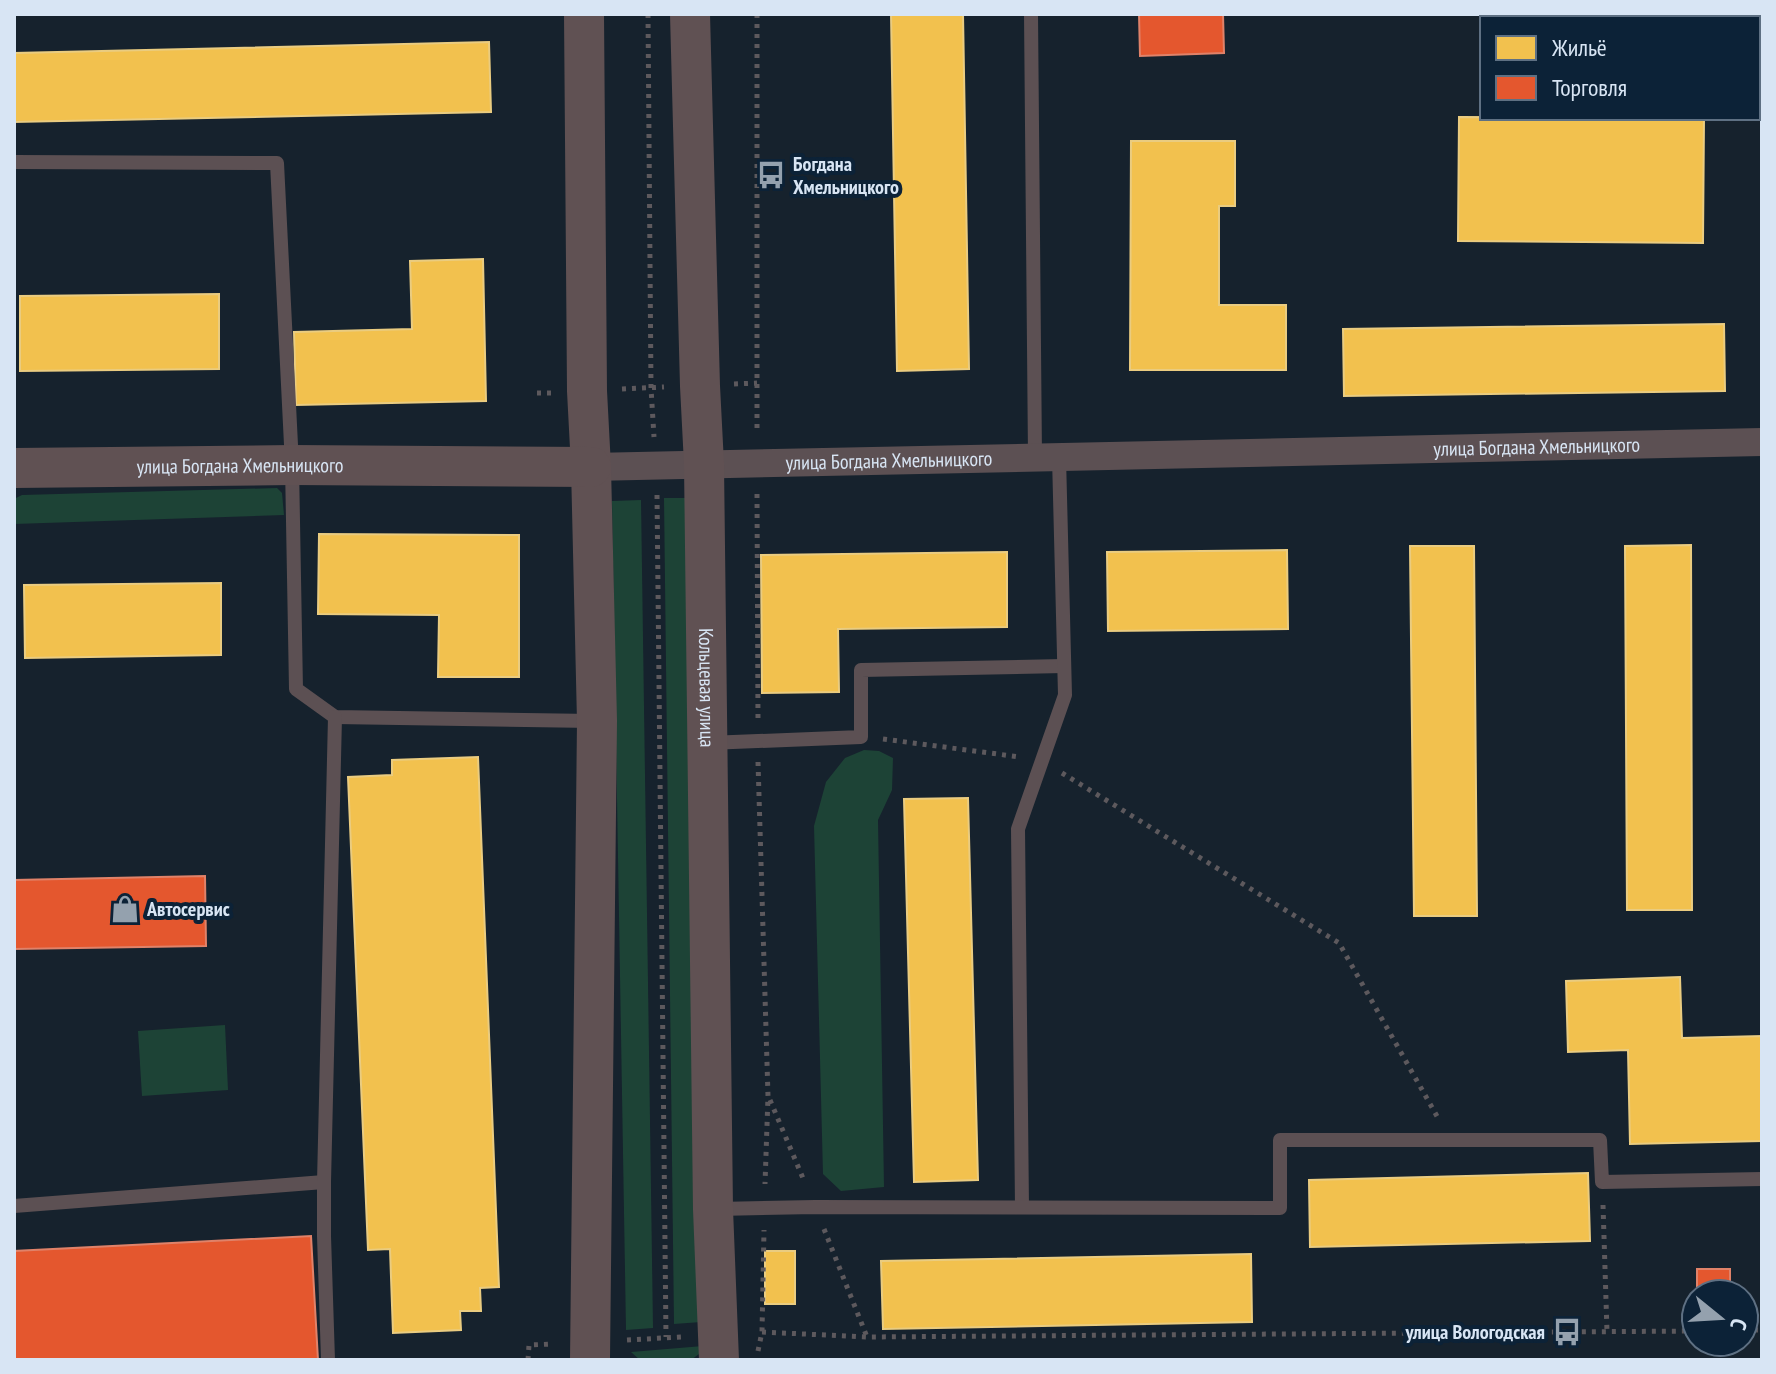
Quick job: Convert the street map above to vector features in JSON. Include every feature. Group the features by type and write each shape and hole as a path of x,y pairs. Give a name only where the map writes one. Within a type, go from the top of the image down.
{"main road":[{"path":"584,14 587,391 597,721 590,1351"},
{"name":"Кольцевая улица","path":"690,14 704,464 713,1209 718,1348"},
{"name":"улица Богдана Хмельницкого","path":"14,468 292,465 591,467"}],"street":[{"name":"улица Богдана Хмельницкого","path":"591,467 1762,442"}],"lane":[{"path":"1022,1207 1018,829 1065,695 1047,457 1031,14"},
{"path":"14,162 277,163 292,465 296,689 335,717 597,721"},
{"path":"708,743 861,737 861,670 1064,666"},
{"path":"328,1360 324,1182 335,717"},
{"path":"713,1209 1280,1208 1280,1140 1600,1140 1602,1182 1762,1179"},
{"path":"14,1206 324,1182"}],"path":[{"path":"648,14 651,388 658,515 666,1337"},
{"path":"757,14 758,740 768,1096 762,1332"},
{"path":"537,393 757,383"},
{"path":"861,737 1042,760 1339,943 1450,1140"},
{"path":"1602,1182 1607,1332"},
{"path":"528,1360 529,1345 590,1351 666,1337 718,1348 762,1332 867,1337 1680,1331"}],"green space":[{"path":"277,488 282,493 284,515 14,524 14,499 22,495"},
{"path":"664,498 687,498 701,1322 674,1324"},
{"path":"641,500 653,1328 626,1330 612,501"},
{"path":"864,750 879,751 893,758 892,790 878,820 884,1187 841,1191 823,1174 814,826 826,782 845,758"},
{"path":"225,1025 228,1090 142,1096 138,1031"},
{"path":"703,1346 691,1360 640,1360 631,1352"}],"building: Жильё":[{"path":"891,14 963,14 969,369 897,371"},
{"path":"1648,14 1722,14 1722,16"},
{"path":"489,42 491,112 14,122 14,53"},
{"path":"1459,117 1480,117 1480,120 1704,120 1703,243 1458,241"},
{"path":"1131,141 1235,141 1235,206 1219,206 1219,305 1286,305 1286,370 1130,370"},
{"path":"483,259 486,401 296,405 294,332 412,329 410,261"},
{"path":"219,294 219,369 20,371 20,296"},
{"path":"1724,324 1725,391 1344,396 1343,329"},
{"path":"319,534 519,535 519,677 438,677 439,615 318,614"},
{"path":"1691,545 1692,910 1627,910 1625,546"},
{"path":"1410,546 1474,546 1477,916 1414,916"},
{"path":"1287,550 1288,629 1108,631 1107,552"},
{"path":"1007,552 1007,627 838,629 839,692 762,693 761,555"},
{"path":"221,583 221,655 25,658 24,585"},
{"path":"478,757 499,1287 480,1288 481,1311 460,1311 461,1330 393,1333 390,1249 368,1250 348,777 392,775 392,760"},
{"path":"968,798 978,1180 914,1182 904,799"},
{"path":"1680,977 1682,1038 1762,1036 1762,1141 1630,1144 1628,1050 1568,1052 1566,981"},
{"path":"1588,1173 1590,1241 1310,1247 1309,1180"},
{"path":"765,1251 795,1251 795,1304 765,1304"},
{"path":"1251,1254 1252,1322 883,1329 881,1261"}],"building: Торговля":[{"path":"1139,14 1223,14 1224,53 1140,56"},
{"path":"205,876 206,946 14,949 14,880"},
{"path":"311,1236 318,1360 14,1360 14,1251"},
{"path":"1697,1269 1730,1269 1730,1278 1697,1278"}],"place":[{"name":"Богдана Хмельницкого","path":"771,175"},
{"name":"Автосервис","path":"125,909"},
{"name":"улица Вологодская","path":"1567,1332"}]}
